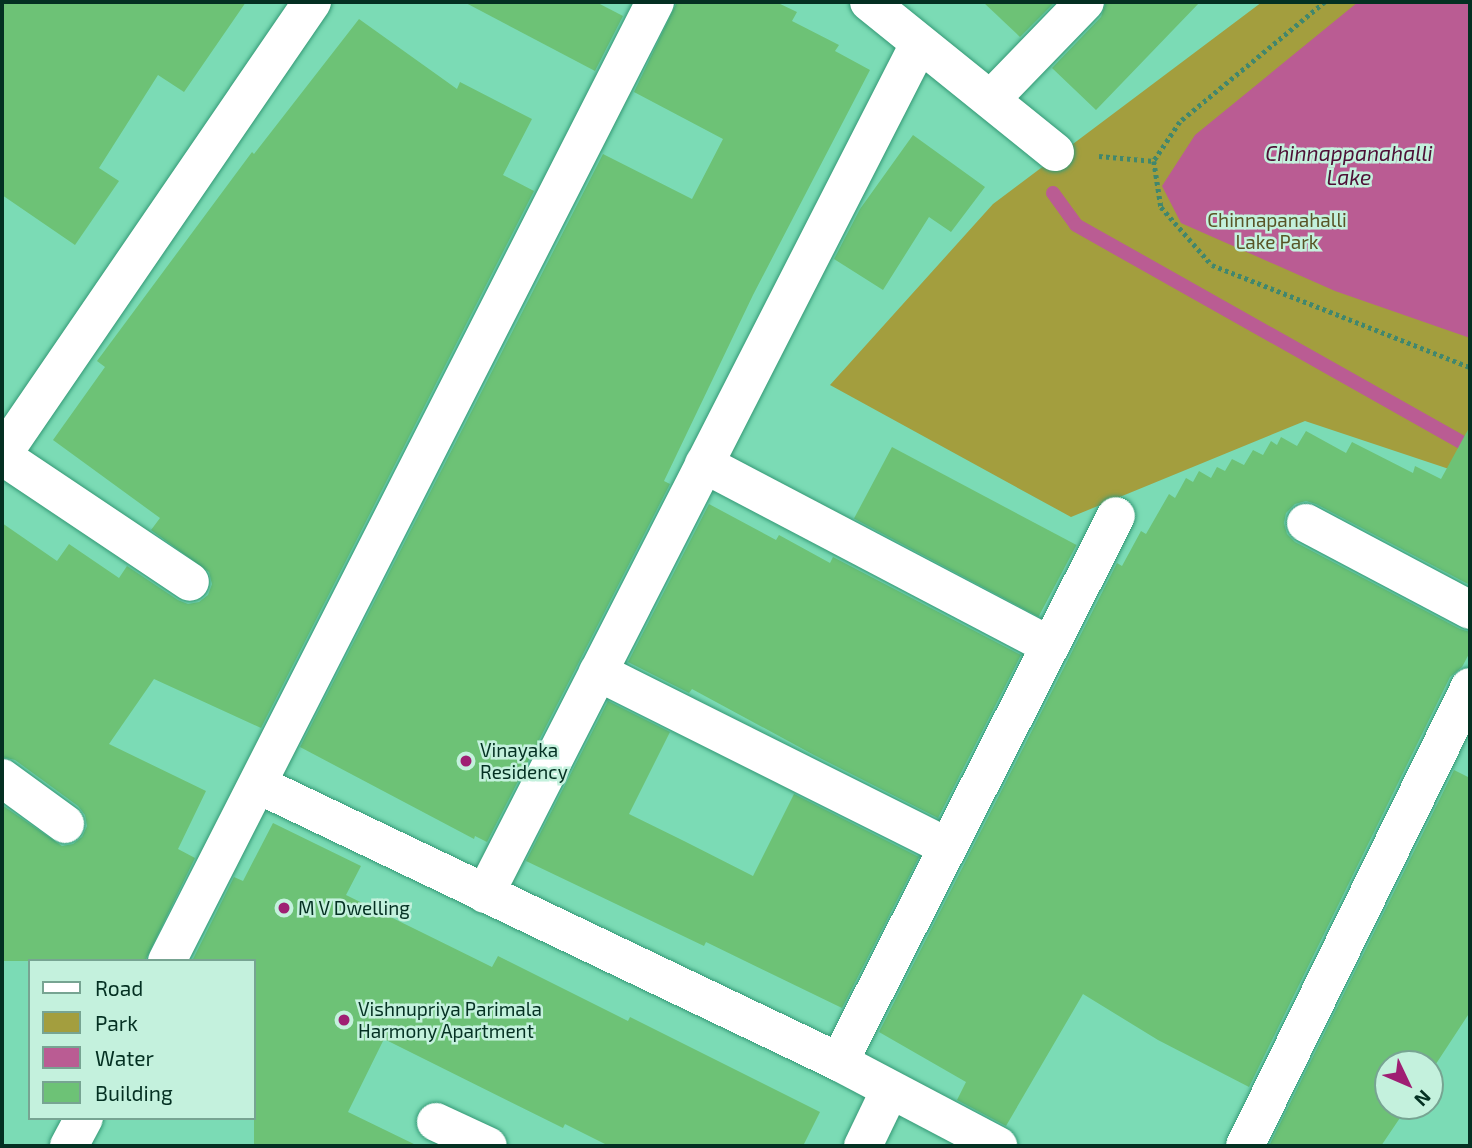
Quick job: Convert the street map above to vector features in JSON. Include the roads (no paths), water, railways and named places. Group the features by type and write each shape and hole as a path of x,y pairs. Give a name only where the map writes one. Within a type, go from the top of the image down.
{"street":[{"path":"190,582 2,455 312,2"},
{"path":"168,959 259,785 655,2"},
{"path":"869,2 1055,152"},
{"path":"991,99 1085,2"},
{"path":"485,894 919,44"},
{"path":"704,464 1050,646"},
{"path":"839,1062 1116,516"},
{"path":"1306,523 1470,610"},
{"path":"598,672 948,847"},
{"path":"1245,1146 1470,687"},
{"path":"2,778 65,824"},
{"path":"259,785 839,1062 998,1146"},
{"path":"863,1146 890,1090"},
{"path":"69,1146 83,1120"},
{"path":"436,1122 488,1146"}],"water":[{"name":"Chinnappanahalli Lake","path":"1358,2 1470,2 1470,338 1335,291 1181,223 1162,186 1195,135"}],"waterway":[{"path":"1053,193 1076,225 1470,447"}],"place":[{"name":"Vinayaka Residency","path":"466,761"},
{"name":"M V Dwelling","path":"284,908"},
{"name":"Vishnupriya Parimala Harmony Apartment","path":"344,1020"}],"park label":[{"name":"Chinnapanahalli Lake Park","path":"1277,231"}]}
